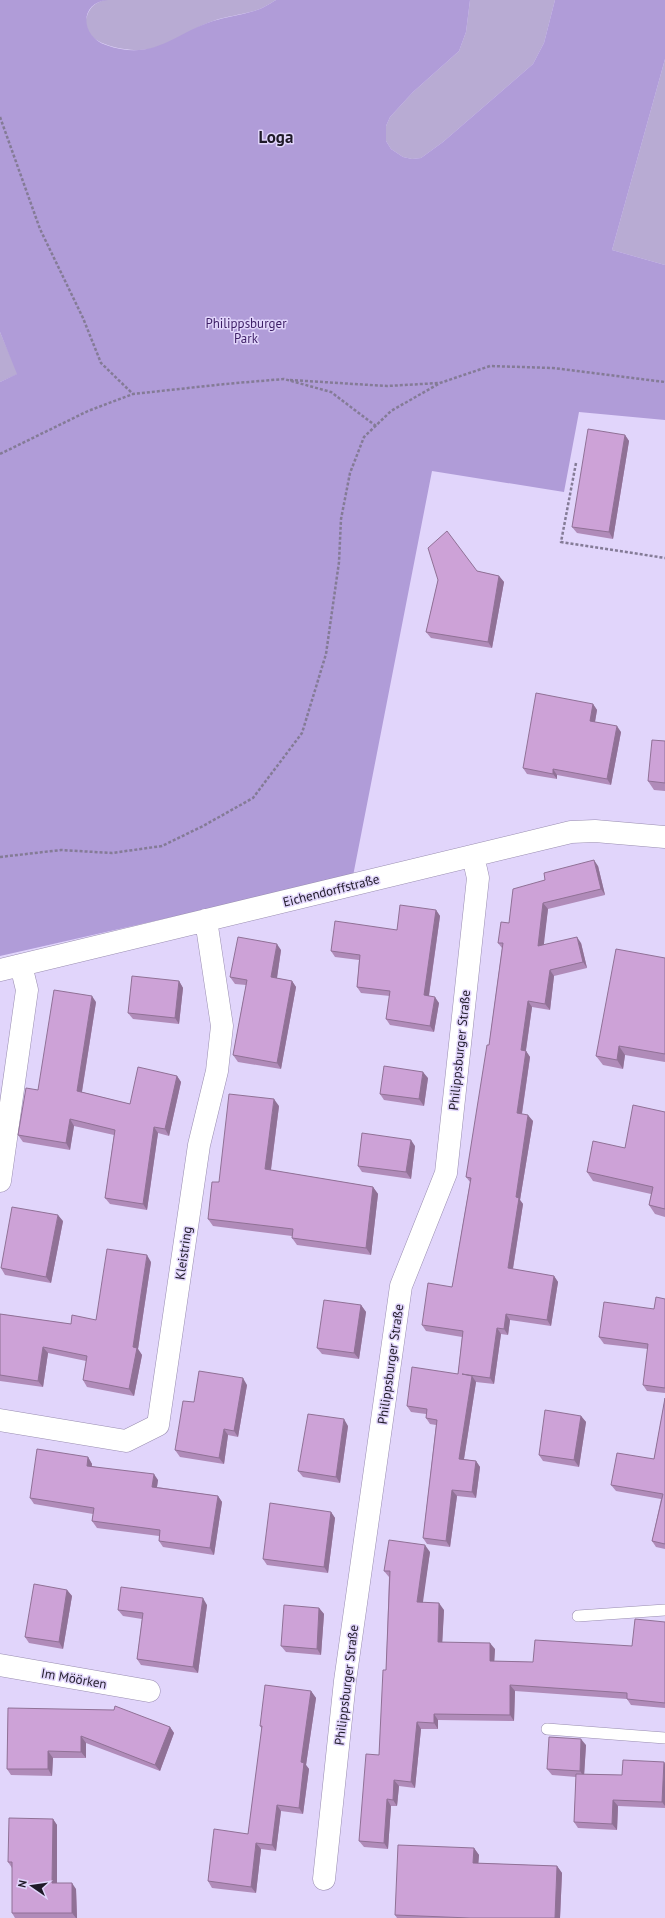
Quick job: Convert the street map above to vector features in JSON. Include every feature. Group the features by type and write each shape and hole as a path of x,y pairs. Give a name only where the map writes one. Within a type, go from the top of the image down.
{"street":[{"name":"Eichendorffstraße","path":"0,970 571,832 595,831 665,837"},
{"name":"Philippsburger Straße","path":"324,1878 345,1681 401,1286 446,1172 478,878 473,856"},
{"name":"Kleistring","path":"0,1420 126,1441 158,1425 199,1145 217,1071 222,1026 206,920"},
{"path":"0,1181 27,990 21,965"},
{"name":"Im Möörken","path":"0,1665 149,1691"}],"lane":[{"path":"578,1616 665,1610"},
{"path":"547,1729 665,1738"}],"path":[{"path":"0,116 40,229 83,318 101,363 134,394"},
{"path":"0,857 61,850 112,853 162,846 203,826 253,798 302,733 326,654 339,562 341,520 350,474 364,437 391,411 440,383 490,366 553,368 665,382"},
{"path":"284,379 331,392 376,426"},
{"path":"0,454 88,411 134,394 284,379 387,386 440,383"},
{"path":"576,463 561,542 665,558"}],"shaded area":[{"path":"104,0 276,0 257,10 223,18 203,25 166,44 147,49 130,50 102,43 88,32 86,25 88,13 93,6"},
{"path":"470,0 555,0 544,43 533,64 443,142 421,158 412,159 403,157 391,149 386,141 386,126 390,117 413,92 459,51 466,32"},
{"path":"665,59 665,265 612,250"},
{"path":"0,332 18,374 0,382"}],"green space":[{"name":"Philippsburger Park","path":"0,0 108,0 99,2 92,7 88,13 86,20 91,34 97,41 106,45 122,49 137,50 162,44 213,21 257,10 276,0 470,0 466,32 459,51 413,92 390,117 386,126 386,141 391,149 403,157 412,159 421,158 443,142 533,64 544,43 555,0 665,0 665,59 612,250 665,265 665,420 579,412 564,492 432,471 353,876 0,956 0,382 17,374 0,332"}],"building":[{"path":"588,429 625,435 609,532 572,527"},
{"path":"447,531 477,571 499,576 488,642 426,632 438,580 428,548"},
{"path":"536,693 593,704 590,721 617,726 607,779 553,769 553,774 523,768"},
{"path":"652,740 665,741 665,783 648,781"},
{"path":"594,860 601,889 543,903 538,946 577,937 583,962 550,970 545,1004 528,1001 521,1050 526,1051 517,1113 528,1115 516,1197 519,1198 508,1268 554,1276 547,1320 506,1314 504,1329 497,1328 490,1378 462,1374 472,1376 459,1459 476,1461 472,1492 452,1490 446,1541 423,1538 437,1420 426,1418 427,1409 407,1406 412,1367 458,1374 463,1331 422,1325 428,1283 452,1287 453,1282 471,1178 466,1177 487,1045 489,1045 503,943 498,943 501,922 509,923 513,889 545,880 544,873"},
{"path":"400,905 436,910 424,995 435,997 430,1026 386,1019 390,991 357,987 360,955 331,951 335,921 397,930"},
{"path":"238,937 277,944 271,977 292,981 277,1063 233,1055 247,980 230,977"},
{"path":"616,949 665,958 665,1054 619,1046 617,1060 596,1056"},
{"path":"132,976 179,981 175,1018 128,1013"},
{"path":"54,990 92,996 77,1091 130,1104 138,1067 177,1076 165,1129 154,1127 143,1204 105,1198 115,1130 70,1119 66,1143 18,1135 26,1088 38,1090"},
{"path":"384,1066 423,1072 419,1099 380,1094"},
{"path":"229,1094 274,1099 265,1169 373,1187 366,1248 292,1238 293,1229 208,1219 212,1182 219,1182"},
{"path":"633,1105 665,1112 665,1209 649,1205 653,1187 587,1172 593,1141 625,1148"},
{"path":"362,1133 411,1140 406,1172 358,1166"},
{"path":"12,1207 58,1215 46,1277 1,1268"},
{"path":"107,1249 147,1255 133,1347 137,1348 129,1389 83,1380 87,1356 43,1347 38,1381 0,1375 0,1314 71,1324 72,1315 96,1320"},
{"path":"656,1297 665,1299 665,1388 643,1385 648,1344 599,1337 604,1302 654,1309"},
{"path":"324,1300 361,1305 354,1353 317,1348"},
{"path":"199,1371 243,1378 234,1431 224,1429 219,1458 175,1450 183,1401 194,1402"},
{"path":"665,1398 665,1544 652,1541 663,1494 611,1485 617,1453 654,1459"},
{"path":"545,1410 581,1416 574,1460 539,1455"},
{"path":"308,1414 344,1419 336,1477 298,1471"},
{"path":"37,1449 88,1457 87,1466 154,1474 152,1487 218,1496 210,1548 159,1541 160,1530 92,1521 94,1508 30,1498"},
{"path":"270,1503 331,1512 324,1567 263,1559"},
{"path":"389,1540 425,1545 417,1602 439,1603 438,1642 490,1643 490,1661 533,1662 535,1640 632,1646 635,1619 665,1622 665,1703 627,1699 627,1693 510,1685 510,1715 434,1714 434,1723 417,1722 411,1782 394,1780 393,1800 387,1799 384,1843 359,1841 366,1754 379,1755 383,1670 386,1670 390,1571 384,1571"},
{"path":"34,1584 67,1590 59,1642 25,1637"},
{"path":"121,1587 203,1598 193,1667 137,1659 143,1613 118,1610"},
{"path":"284,1605 319,1608 317,1649 281,1646"},
{"path":"265,1685 311,1691 301,1762 304,1763 299,1808 277,1805 272,1845 256,1843 251,1887 208,1881 214,1829 248,1834 262,1726 260,1726"},
{"path":"115,1706 170,1727 155,1765 81,1736 81,1752 48,1751 48,1769 7,1769 8,1708 114,1710"},
{"path":"549,1737 581,1739 580,1771 547,1769"},
{"path":"623,1760 664,1762 662,1802 613,1800 612,1824 574,1822 576,1774 622,1775"},
{"path":"9,1818 53,1819 52,1883 72,1883 72,1913 12,1913 12,1862 8,1862"},
{"path":"398,1845 474,1848 473,1863 557,1866 555,1918 470,1918 395,1915"}],"district":[{"name":"Loga","path":"276,137"}]}
